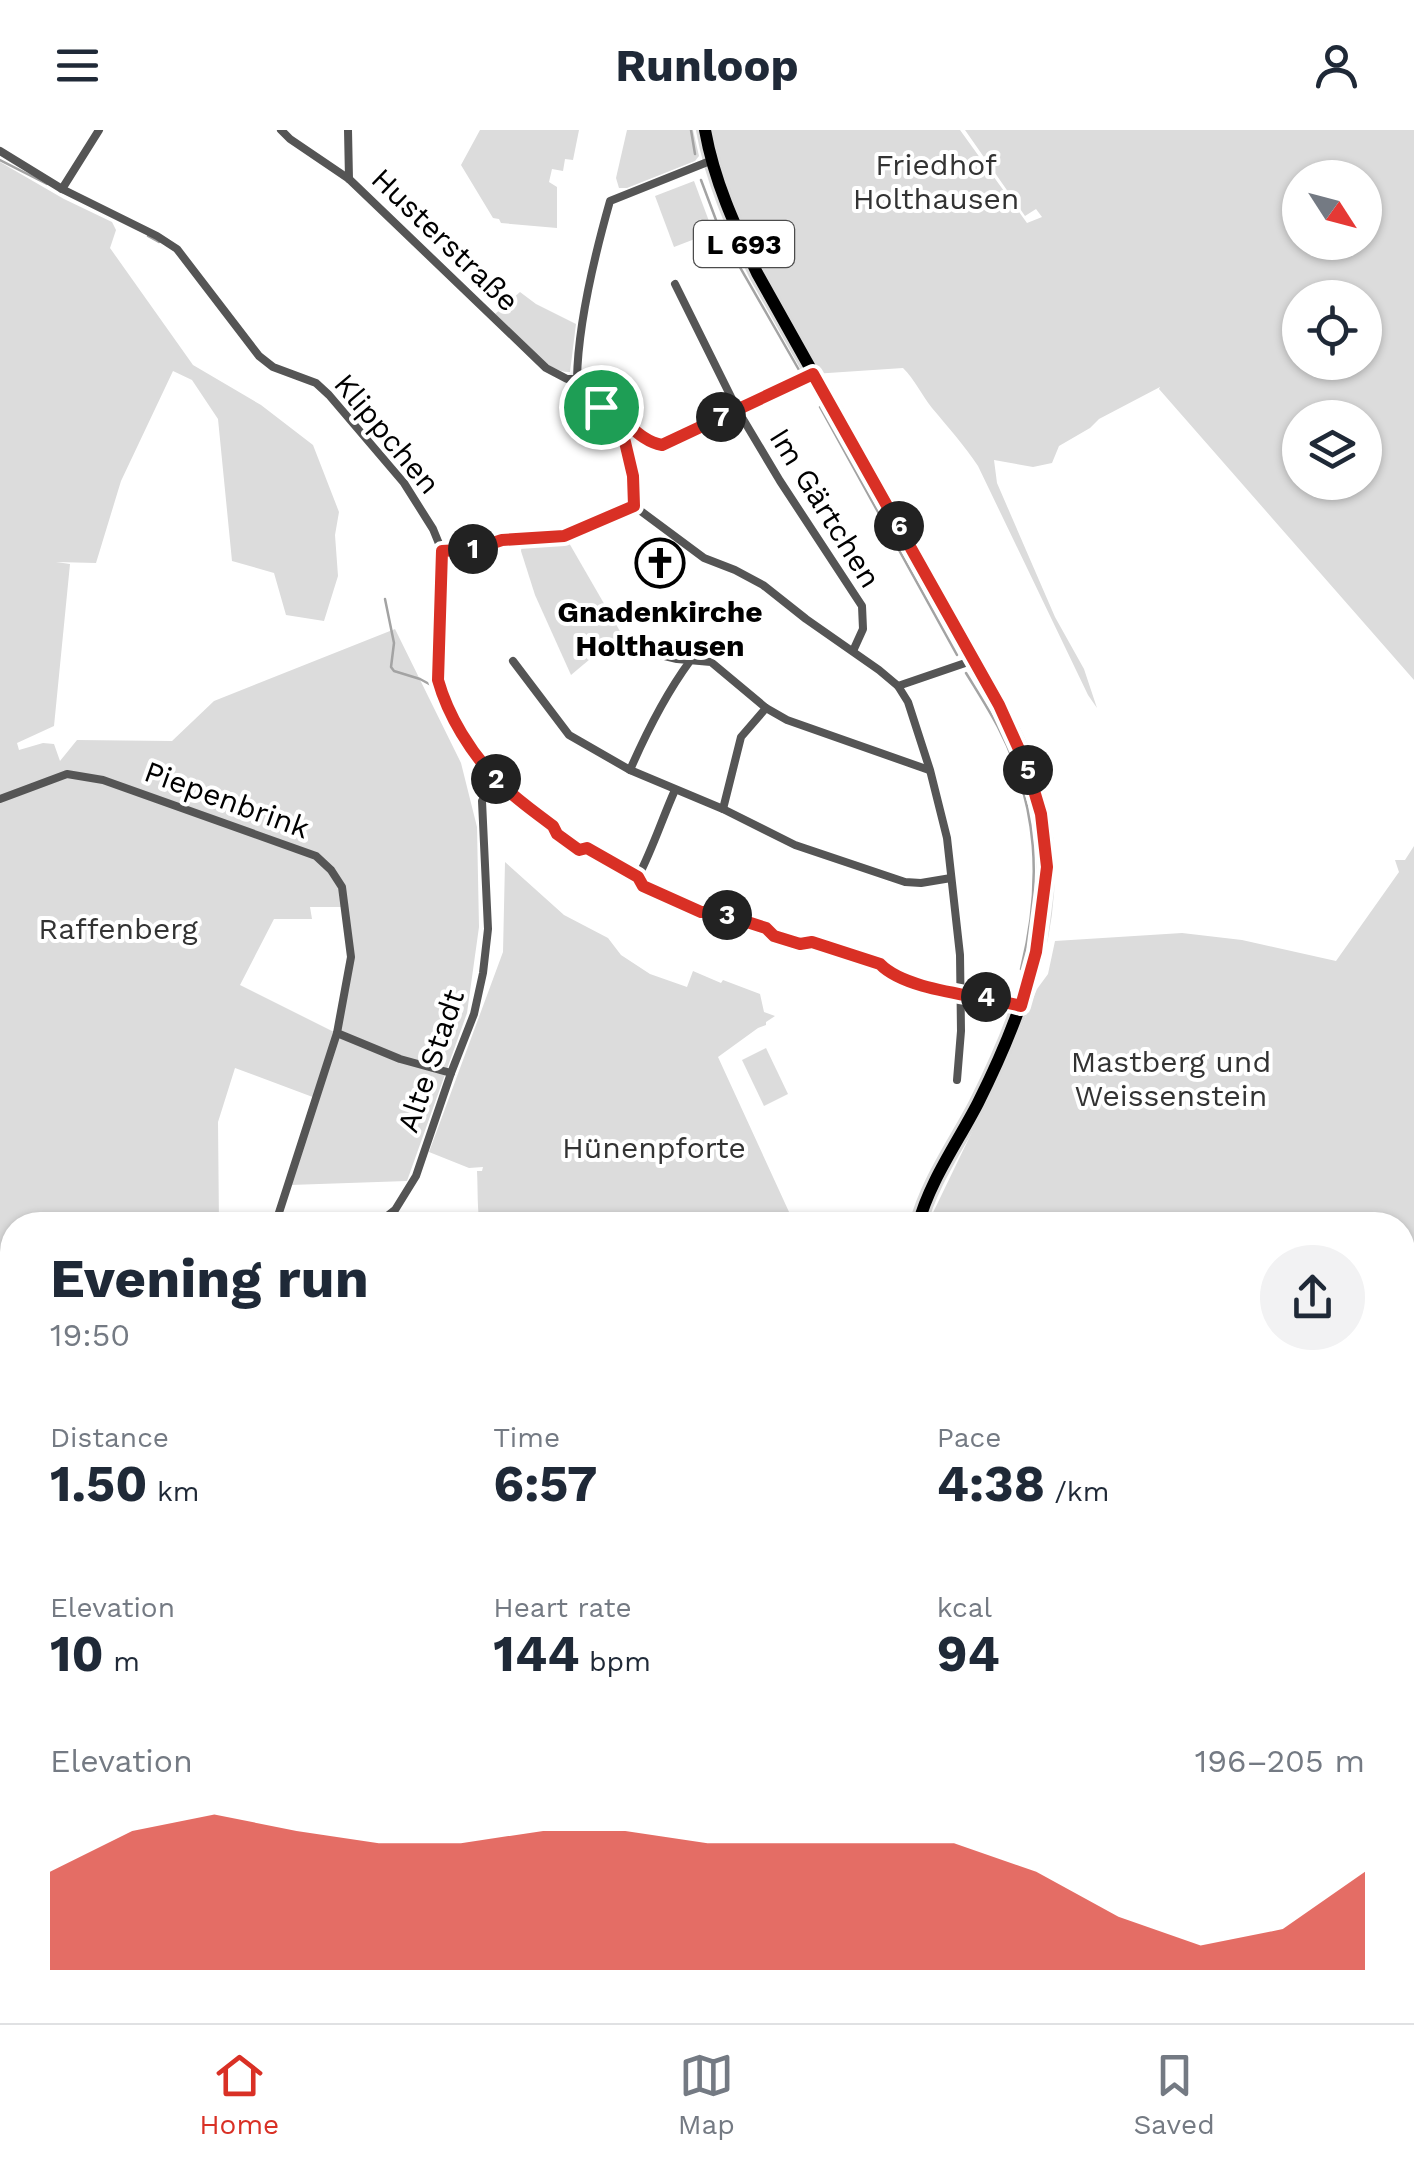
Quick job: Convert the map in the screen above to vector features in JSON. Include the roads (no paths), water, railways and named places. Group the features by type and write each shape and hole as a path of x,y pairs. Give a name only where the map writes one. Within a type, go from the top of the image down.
{"main road":[{"name":"L 693","path":"705,130 710,161 751,260 1014,735 1041,814 1047,867 1043,908 1021,1006 989,1080 923,1212"}],"street":[{"path":"62,189 99,130"},
{"name":"Husterstraße","path":"281,130 349,180 551,372 567,380 576,379 601,407"},
{"path":"348,130 349,180"},
{"name":"Klippchen","path":"0,151 62,189 177,249 259,356 273,367 316,382 404,483 434,529 442,551 438,680 442,697 465,739 498,782 553,826 557,834 579,850 587,848 638,877 643,886 701,912 716,912 766,928 774,936 800,944 812,942 880,964 887,971 927,986 1021,1006"},
{"path":"576,379 591,276 610,201 710,161"},
{"name":"Im Gärtchen","path":"675,284 737,410 862,606 863,630 853,651"},
{"path":"601,407 646,440 662,445 813,374"},
{"path":"601,407 625,442 633,476 634,506"},
{"path":"442,551 475,549 502,540 564,536 634,506"},
{"path":"634,506 704,558 763,585 898,686 908,702 946,838 958,929 962,995 957,1080"},
{"path":"619,645 711,662 766,708 787,720 930,770"},
{"path":"630,770 650,724 690,660"},
{"path":"898,686 974,660"},
{"path":"513,661 569,735 630,770 723,809 794,845 904,882 951,878"},
{"path":"723,809 740,737 766,708"},
{"name":"Piepenbrink","path":"0,799 67,774 104,780 316,856 331,870 342,888 350,957 336,1034 279,1212"},
{"name":"Alte Stadt","path":"392,1212 416,1176 474,1014 488,930 482,801 498,782"},
{"path":"638,877 675,790"},
{"path":"336,1034 400,1059 451,1073"}],"waterway":[{"path":"691,130 695,154"},
{"path":"0,160 47,184"},
{"path":"701,180 722,236 799,370"},
{"path":"148,236 159,242"},
{"path":"820,407 957,655"},
{"path":"385,599 394,643 391,667 431,685"},
{"path":"966,673 1012,757 1029,816 1034,876 1021,969"}],"place":[{"name":"Gnadenkirche Holthausen","path":"660,563"}],"park label":[{"name":"Friedhof Holthausen","path":"936,182"},
{"name":"Raffenberg","path":"118,929"},
{"name":"Mastberg und Weissenstein","path":"1171,1079"},
{"name":"Hünenpforte","path":"654,1148"}]}
